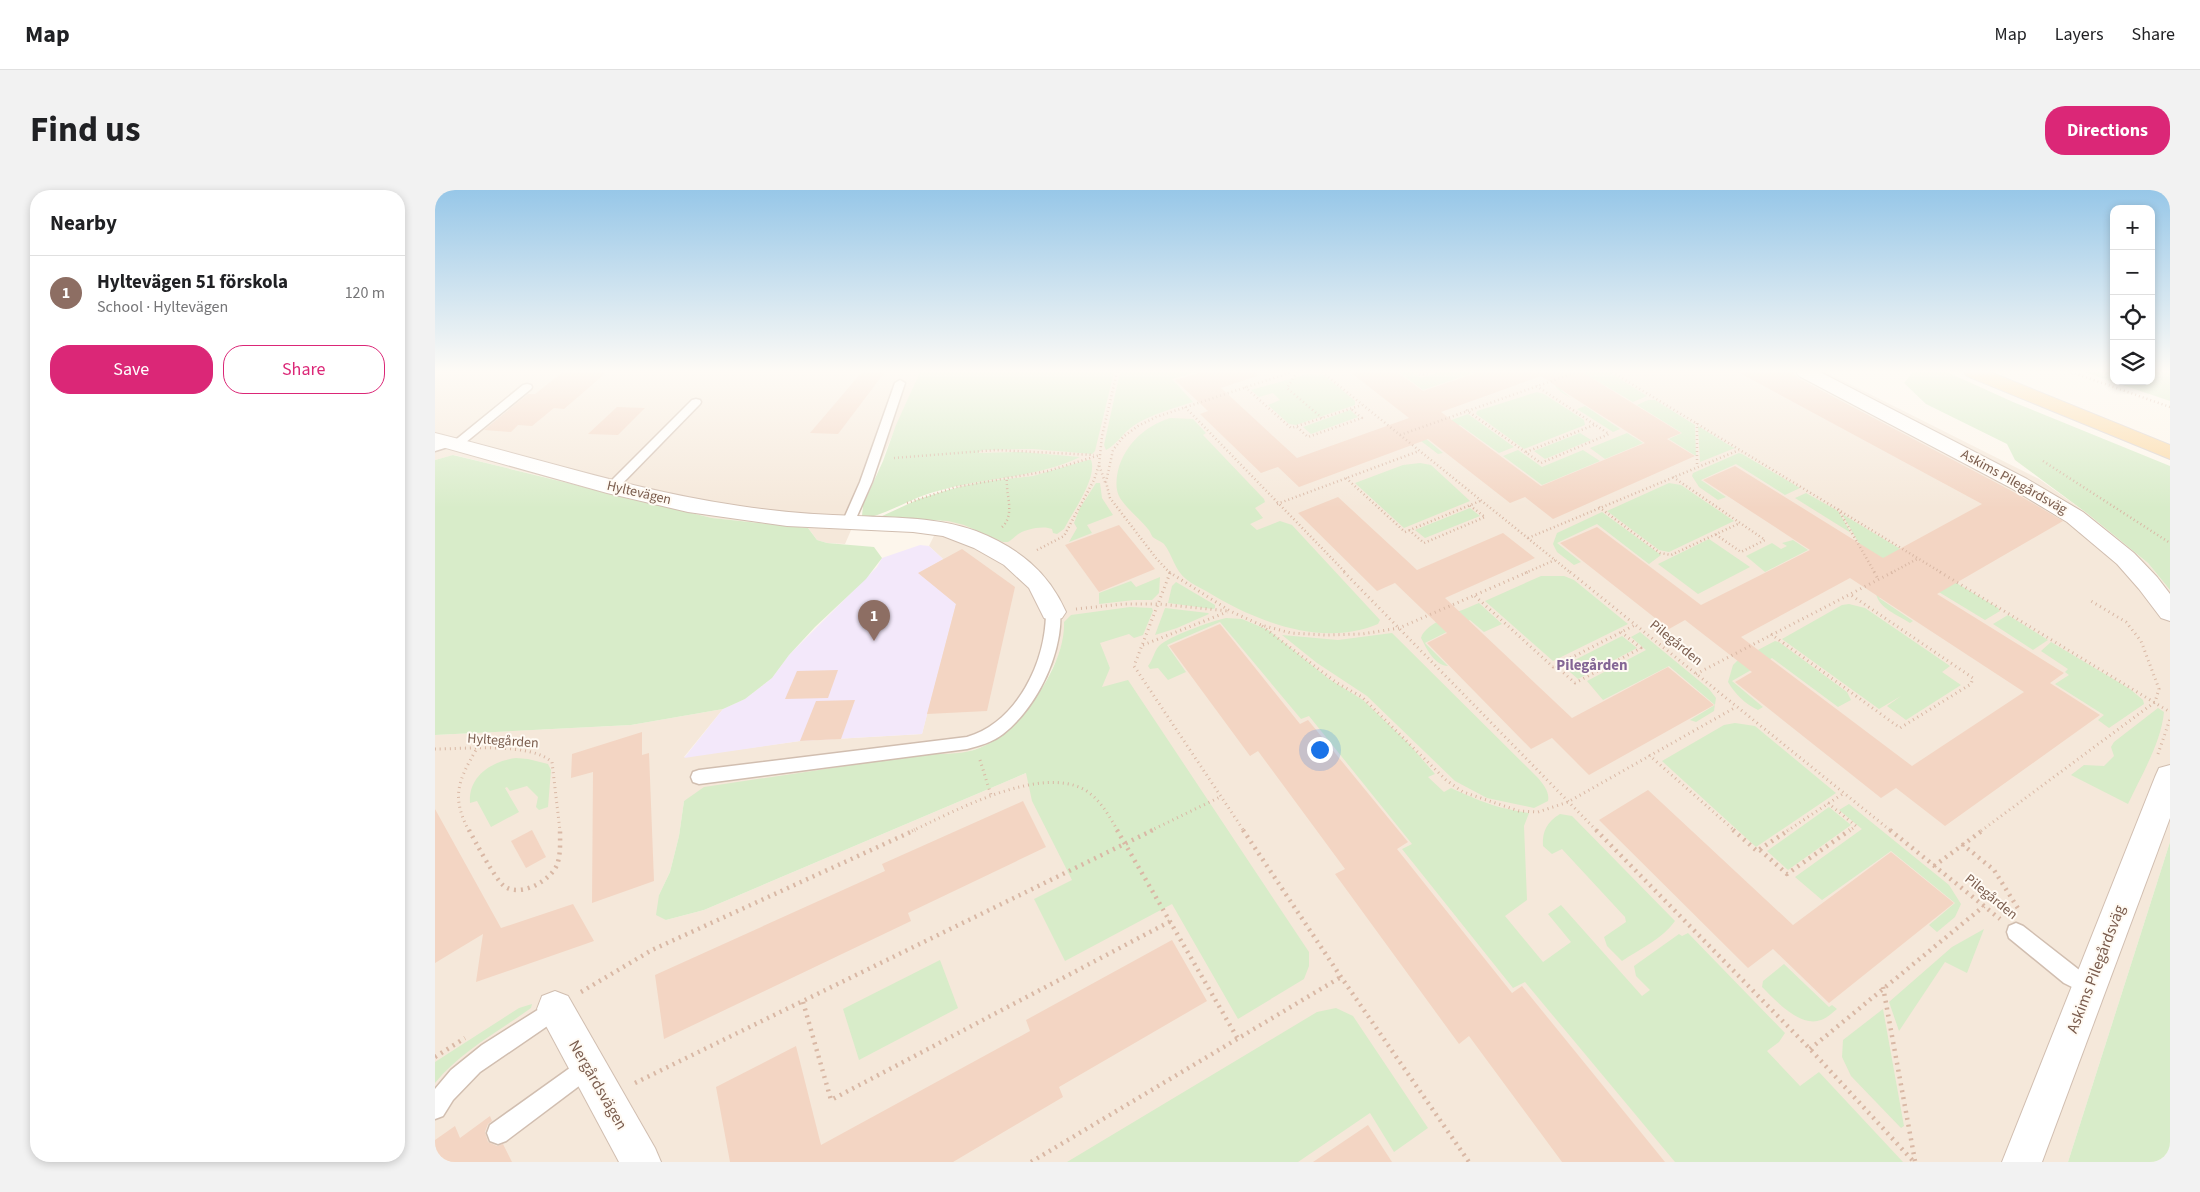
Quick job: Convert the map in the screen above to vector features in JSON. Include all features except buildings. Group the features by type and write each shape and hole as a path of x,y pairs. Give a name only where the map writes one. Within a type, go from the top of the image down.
{"main road":[{"path":"2084,417 2170,453"},
{"path":"2118,417 2170,438"}],"street":[{"name":"Askims Pilegårdsväg","path":"1892,417 2057,504 2108,541 2133,564 2155,590 2170,612"},
{"name":"Hyltevägen","path":"443,444 612,488 725,511 848,523 917,526 949,530 974,540 1014,561 1040,584 1049,596 1053,612"},
{"name":"Askims Pilegårdsväg","path":"2022,1162 2170,777"},
{"name":"Nergårdsvägen","path":"555,1009 641,1162"}],"lane":[{"path":"443,444 482,417"},
{"path":"612,488 681,417"},
{"path":"848,523 874,459 888,417"},
{"path":"699,778 974,741 994,732 1008,721 1037,678 1051,643 1055,627 1053,612"},
{"path":"2016,932 2071,976 2090,987"},
{"path":"435,1108 443,1094 459,1077 555,1009"},
{"path":"498,1133 588,1067"}],"path":[{"path":"1014,561 1064,536 1095,480 1106,417"},
{"path":"1105,482 1113,450 1123,437 1157,417"},
{"path":"1195,417 1424,656 1451,681 1810,1049 1915,1162"},
{"path":"1279,417 1291,428 1322,418"},
{"path":"1297,427 1308,437 1361,417"},
{"name":"Pilegården","path":"1378,417 2016,932"},
{"path":"1400,435 1447,417"},
{"path":"1476,417 1541,463 1609,434 1583,417"},
{"path":"1688,417 2170,712"},
{"path":"1697,423 1697,466"},
{"path":"1525,452 1594,425"},
{"path":"1528,538 1740,449"},
{"path":"874,459 1004,450 1100,455"},
{"path":"1277,504 1419,450"},
{"path":"875,524 876,517 917,498 976,482 1043,472 1100,455"},
{"path":"2043,461 2170,543"},
{"path":"1099,465 1110,498 1119,513 1170,573 1230,611 1261,625 1291,633 1325,635 1362,634 1399,628 1555,560"},
{"path":"1672,476 1765,540 1741,552 1715,534"},
{"path":"974,540 1000,528 1010,517 1011,510 1006,496 1007,477"},
{"path":"1345,478 1405,532 1481,500"},
{"path":"1409,530 1424,543 1485,517 1469,505"},
{"path":"1599,507 1659,552 1671,555 1740,523"},
{"path":"1838,509 1878,579"},
{"path":"1696,674 1919,558"},
{"path":"1170,573 1134,666 1341,977 1469,1162"},
{"path":"1771,634 1900,728 1971,684 1973,678 1851,595"},
{"path":"1475,596 1553,667 1556,666 1575,683 1641,648 1621,632"},
{"path":"1934,866 2155,702 2159,690 2155,674 2141,641 2126,622 2091,601"},
{"path":"1053,612 1123,604 1158,604 1230,611"},
{"path":"1143,644 1230,611"},
{"path":"1261,625 1337,683 1362,697 1446,780 1463,792 1519,811 1538,812 1568,802 1736,706"},
{"path":"1556,666 1635,625"},
{"path":"974,741 991,796"},
{"name":"Hyltegården","path":"435,749 476,750 531,752 545,755 552,762 561,849 557,865 546,878 523,890 511,890 503,885 463,820 457,806 460,779 476,750"},
{"path":"1649,754 1757,852 1844,793"},
{"path":"555,1009 616,970 652,950 991,796 1011,788 1054,784 1076,786 1091,794 1103,806 1238,1039"},
{"path":"608,1101 641,1079 1220,797"},
{"path":"1760,850 1787,874 1856,826 1828,804"},
{"path":"1962,844 1994,870 2023,917 2024,924 2016,932"},
{"path":"1810,1049 1883,987 1984,906"},
{"path":"803,1001 831,1100 1171,921"},
{"path":"1031,1162 1341,977"},
{"path":"1883,987 1915,1162"}],"shaded area":[{"path":"435,417 900,417 845,544 827,543 817,540 808,528 712,518 454,455 435,460"},
{"path":"990,417 1916,417 2039,479 2088,514 2148,563 2170,590 2170,842 2068,1162 435,1162 435,735 631,725 723,709 684,757 800,741 922,734 927,714 918,573 943,559 929,546","holes":["1065,635 1099,643 1110,668 1026,773 704,910 666,920 659,895 670,872 679,836 684,801 926,754 961,754 985,746 1003,733 1034,703 1057,659"]},
{"path":"920,545 929,546 943,559 919,573 956,604 922,734 800,741 684,758 723,709 745,699 772,678 789,655 877,567 882,558"}],"green space":[{"path":"899,417 1103,417 1095,451 1092,454 1033,449 982,450 978,453 1022,452 1080,457 1045,470 971,483 934,492 881,514 865,518 862,516 863,505 883,461"},
{"path":"1110,417 1149,417 1130,429 1106,450 1104,445"},
{"path":"1282,417 1319,417 1296,425 1289,424"},
{"path":"1330,417 1357,417 1311,434 1303,427"},
{"path":"1459,417 1473,417 1514,447 1499,453 1460,425 1425,438 1443,453 1438,454 1421,441 1430,428"},
{"path":"1481,417 1580,417 1584,420 1585,425 1524,449"},
{"path":"1590,417 1602,417 1620,429 1613,432"},
{"path":"1657,417 1683,417 1695,425 1696,456 1669,439 1682,433"},
{"path":"1953,417 2051,417 2170,466 2170,590 2148,563 2088,514 2015,460 2007,444"},
{"path":"1170,418 1193,419 1206,433 1203,435 1264,499 1265,502 1255,508 1263,518 1250,524 1257,530 1280,521 1292,525 1380,620 1378,624 1356,631 1334,633 1311,632 1289,628 1267,621 1225,602 1182,576 1164,544 1153,537 1126,506 1120,498 1117,487 1119,466 1129,447 1151,426"},
{"path":"1698,426 1732,447 1735,448 1700,462"},
{"path":"1580,433 1591,440 1545,459 1534,451"},
{"path":"1627,433 1643,443 1605,459 1590,448"},
{"path":"1518,450 1542,467 1583,450 1600,461 1542,485 1503,456"},
{"path":"1739,453 1800,488 1785,495 1736,464 1701,480 1726,497 1718,500 1699,487 1692,476 1693,473"},
{"path":"453,455 712,518 808,528 817,540 827,543 874,547 882,558 866,579 815,627 789,655 772,678 745,699 723,709 631,725 435,735 435,460"},
{"path":"1091,460 1092,467 1088,485 1064,529 1057,534 1053,533 1052,529 1044,527 1034,528 1020,533 1008,542 1003,542 964,525 948,521 880,517 919,499 948,490 981,482 1033,476"},
{"path":"1420,463 1431,465 1470,501 1404,528 1355,483 1403,465"},
{"path":"1096,483 1100,483 1102,498 1113,515 1087,525 1092,533 1069,542 1077,528 1074,523 1080,508"},
{"path":"1669,483 1681,485 1734,521 1669,552 1659,550 1607,511"},
{"path":"1806,493 1838,511 1851,533 1795,498"},
{"path":"1470,508 1480,516 1425,538 1415,530"},
{"path":"1602,512 1661,555 1649,564 1597,524 1557,543 1581,562 1574,565 1557,552 1553,544 1557,533"},
{"path":"1842,514 1907,553 1878,576"},
{"path":"1709,539 1750,567 1698,594 1658,564"},
{"path":"1793,540 1808,550 1765,572 1746,556 1772,543 1781,549 1787,546 1782,543"},
{"path":"1923,563 2000,611 1985,620 1914,577 1879,598 1913,621 1910,623 1884,607 1876,593"},
{"path":"1541,576 1564,576 1574,580 1628,624 1553,661 1485,601"},
{"path":"1160,577 1159,593 1152,600 1099,604 1099,593 1131,581 1136,587"},
{"path":"1176,582 1215,605 1215,608 1168,603 1172,586"},
{"path":"1479,603 1502,624 1484,632 1470,620 1425,643 1448,666 1439,663 1432,656 1421,638 1424,632 1437,622"},
{"path":"1849,604 1865,608 1950,666 1942,672 1961,685 1906,720 1887,706 1901,696 1879,709 1782,639 1842,605"},
{"path":"1130,607 1152,608 1153,611 1143,635 1134,638 1129,634 1100,643 1110,668 1102,687 1128,680 1309,952 1309,966 1304,979 1238,1019 1172,904 1065,961 1034,899 1072,880 1032,801 1026,773 704,910 666,920 656,915 659,895 670,872 679,836 684,801 704,787 926,754 964,752 979,748 1000,736 1014,724 1040,692 1058,656 1063,639 1064,622 1071,615"},
{"path":"1165,608 1208,613 1209,614 1155,635"},
{"path":"2008,615 2048,640 2033,650 1993,624"},
{"path":"1226,618 1242,619 1268,630 1329,679 1363,700 1409,744 1435,774 1428,777 1444,792 1451,788 1489,804 1529,813 1524,826 1527,900 1505,916 1543,962 1571,942 1548,914 1561,905 1642,996 1650,990 1636,976 1634,966 1679,934 1682,936 1688,933 1785,1033 1779,1042 1767,1051 1800,1086 1819,1072 1903,1162 1675,1162 1525,982 1513,988 1402,849 1412,844 1309,716 1301,719 1220,622 1167,645 1186,672 1168,680 1158,668 1150,669 1148,666 1157,648 1164,642 1191,629"},
{"path":"1640,632 1709,689 1716,698 1715,705 1669,666 1603,700 1587,681 1646,650 1631,637"},
{"path":"1392,633 1538,778 1547,791 1548,801 1534,808 1487,798 1455,781 1367,696 1317,663 1282,635 1338,640"},
{"path":"1622,636 1637,648 1578,679 1563,666"},
{"path":"1775,641 1847,692 1851,700 1838,707 1772,658 1732,681 1763,707 1758,710 1745,702 1737,695 1728,682 1733,665"},
{"path":"2051,642 2130,689 2143,700 2144,704 2109,728 2098,720 2104,715 2055,684 2069,675 2065,672 2068,669 2041,651"},
{"path":"1715,705 1714,711 1696,722 1690,720"},
{"path":"2158,708 2164,712 2159,736 2128,804 2071,775 2084,765 2104,766 2114,756 2111,747 2114,742"},
{"path":"1735,723 1755,726 1836,793 1756,847 1662,761 1724,725"},
{"path":"516,758 548,764 551,770 548,807 539,810 536,807 538,797 527,786 510,791 507,787 505,788 519,812 491,827 477,801 470,803 470,793 477,778 490,766"},
{"path":"1849,804 1949,885 1961,904 1955,917 1937,932 1929,925 1955,903 1891,851 1822,900 1795,877 1862,829 1839,810"},
{"path":"1829,807 1851,825 1788,870 1767,851"},
{"path":"1560,814 1572,816 1675,921 1657,938 1622,961 1607,946 1604,937 1626,922 1625,917 1562,849 1552,854 1543,846 1543,836 1546,827"},
{"path":"2170,842 2170,1162 2068,1162"},
{"path":"1984,929 1967,973 1945,962 1899,1031 1889,1002 1952,947"},
{"path":"940,960 958,1008 859,1060 843,1009"},
{"path":"1784,964 1829,1007 1832,1005 1837,1009 1821,1020 1813,1021 1797,1017 1781,1005 1762,987 1763,981"},
{"path":"532,1004 531,1008 480,1042 456,1061 435,1083 435,1062 519,1008"},
{"path":"1336,1008 1353,1016 1428,1128 1394,1152 1370,1113 1298,1162 1067,1162 1317,1012"},
{"path":"1883,1009 1904,1126 1901,1128 1851,1076 1842,1057 1843,1040"}],"place":[{"name":"Hyltevägen 51 förskola","path":"874,641"}],"district":[{"name":"Pilegården","path":"1592,665"}]}
